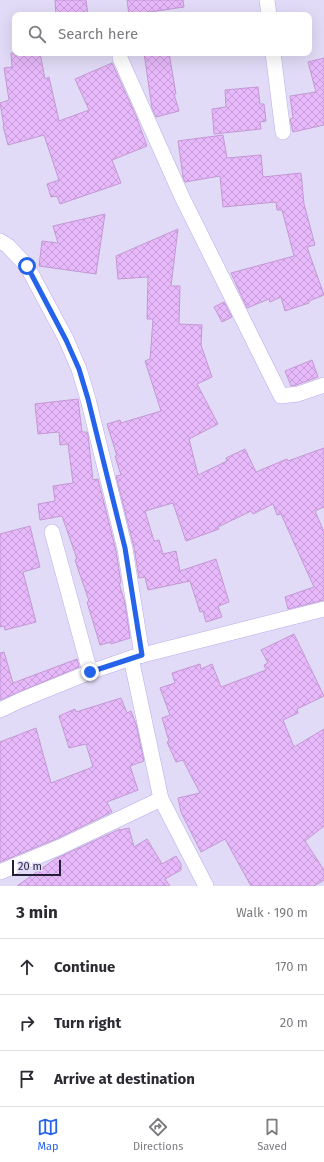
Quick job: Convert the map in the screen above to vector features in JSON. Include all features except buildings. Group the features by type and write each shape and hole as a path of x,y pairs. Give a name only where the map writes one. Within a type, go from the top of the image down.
{"street":[{"path":"267,0 269,12"},
{"path":"273,56 283,132"},
{"path":"120,58 182,197 281,396 298,394 324,385"},
{"path":"0,241 8,246 27,266 66,340 79,369 88,399 125,548 136,657 161,799 206,886"},
{"path":"52,532 90,672"},
{"path":"0,710 90,672 136,657 324,609"},
{"path":"0,872 60,847 161,799"}],"route":[{"path":"27,266 66,340 79,369 88,399 125,548 142,655 90,672"}]}
